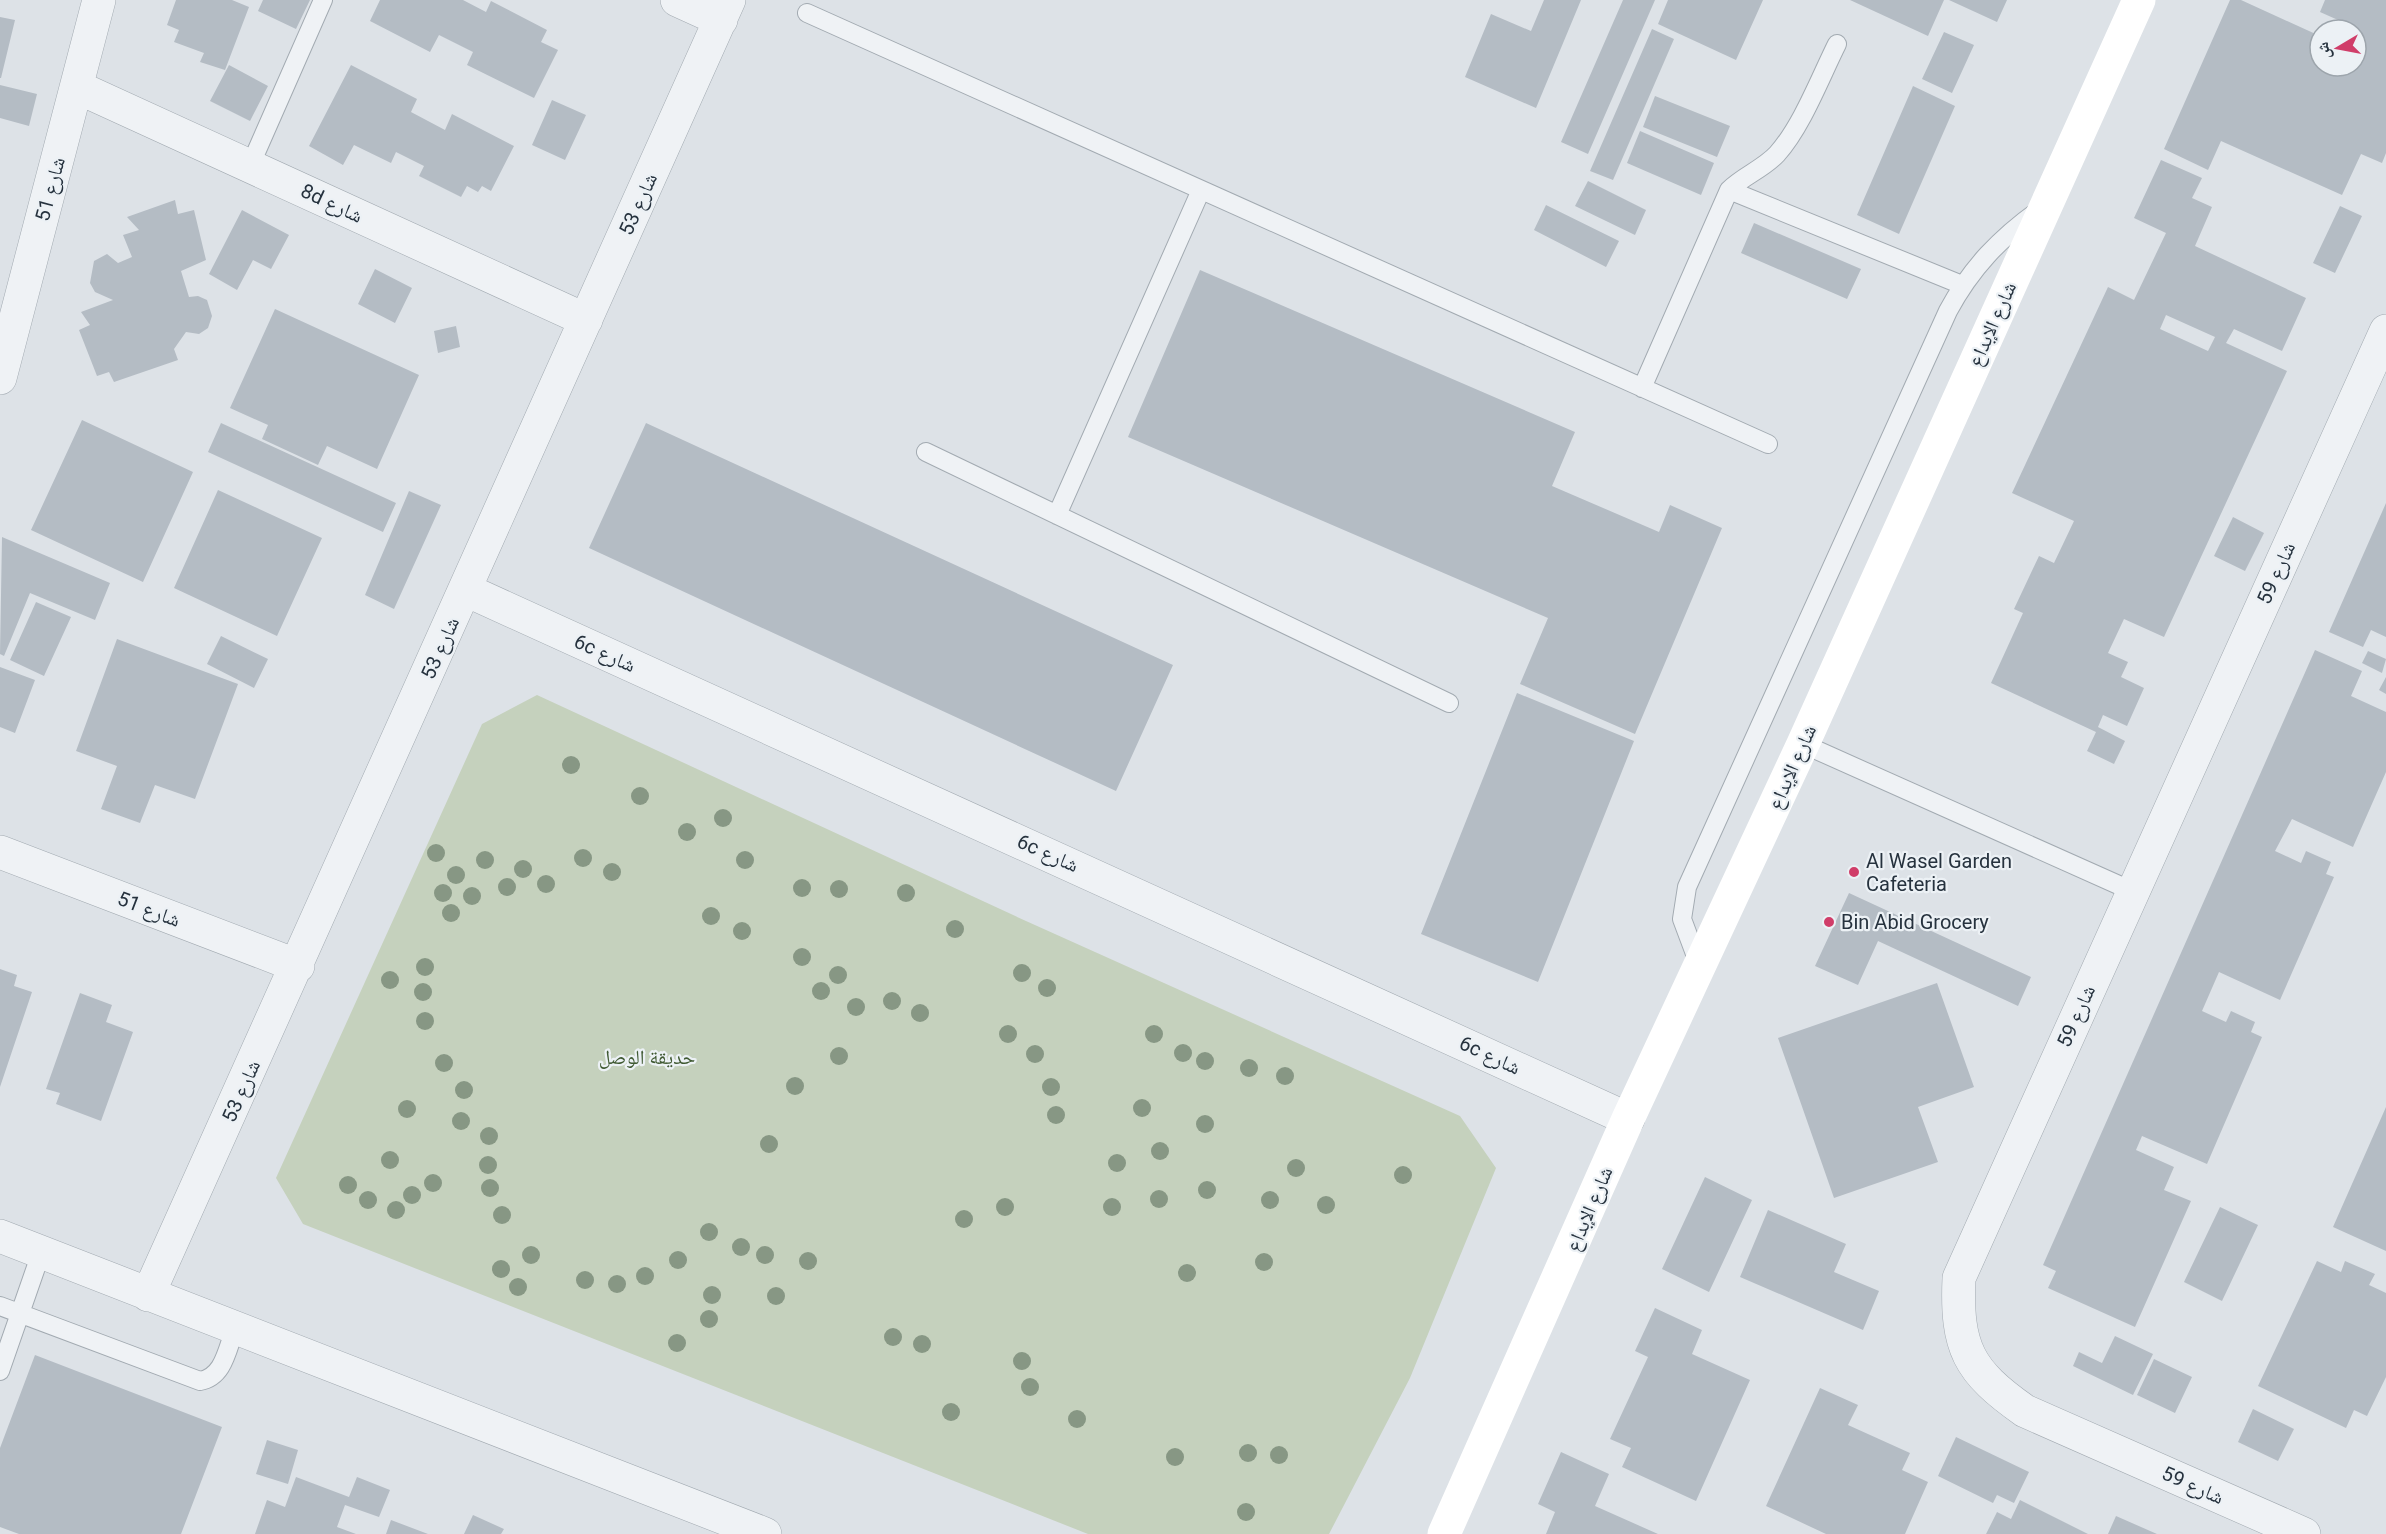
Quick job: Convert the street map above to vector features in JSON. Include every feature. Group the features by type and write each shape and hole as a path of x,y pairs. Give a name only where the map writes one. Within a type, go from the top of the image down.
{"street":[{"name":"شارع 51","path":"0,378 99,0"},
{"path":"676,0 725,10"},
{"name":"شارع الإبداع","path":"1444,1534 1628,1119 1803,744 2139,0"},
{"name":"شارع 53","path":"148,1295 298,966 725,10"},
{"name":"8d شارع","path":"77,87 586,320"},
{"name":"شارع 59","path":"2304,1534 2025,1411 1992,1388 1968,1356 1957,1318 1959,1278 1970,1248 2386,331"},
{"name":"6c شارع","path":"466,590 1628,1119"},
{"name":"شارع 51","path":"0,852 298,966"},
{"path":"0,1236 765,1534"}],"lane":[{"path":"250,166 323,0"},
{"path":"807,13 1768,444"},
{"path":"1642,388 1729,190 1742,177 1775,155 1788,139 1837,44"},
{"path":"1058,515 1202,190"},
{"path":"1729,190 1962,285"},
{"path":"1700,968 1682,919 1687,887 1943,321 1962,285 2000,240 2046,206"},
{"path":"926,452 1449,703"},
{"path":"1803,744 2132,891"},
{"path":"0,1371 22,1314 41,1253"},
{"path":"0,1306 200,1381 210,1379 218,1373 235,1329"}],"green space":[{"name":"حديقة الوصل","path":"537,695 1026,921 1460,1116 1496,1168 1410,1378 1329,1534 1088,1534 303,1224 276,1178 482,724"}],"building":[{"path":"176,0 232,0 249,7 225,70 200,62 204,53 174,42 179,30 167,25"},
{"path":"263,0 310,0 296,29 258,11"},
{"path":"380,0 463,0 486,12 491,1 547,30 541,42 558,50 534,98 467,65 473,52 439,35 430,52 370,21"},
{"path":"1544,0 1581,0 1536,108 1465,77 1491,14 1531,31"},
{"path":"1623,0 1655,0 1588,154 1561,142"},
{"path":"1668,0 1763,0 1736,60 1658,24"},
{"path":"1850,0 1944,0 1928,36"},
{"path":"1949,0 2007,0 1997,22"},
{"path":"2230,0 2241,0 2308,31 2308,78 2368,78 2368,18 2334,18 2320,12 2325,0 2386,0 2386,153 2382,163 2361,154 2342,195 2221,141 2208,170 2164,149"},
{"path":"0,17 15,20 1,78 0,78"},
{"path":"1652,29 1674,39 1613,180 1590,171"},
{"path":"1944,32 1974,45 1952,93 1922,79"},
{"path":"229,65 268,86 250,121 210,101"},
{"path":"351,65 417,99 411,112 445,130 452,114 514,146 491,191 482,186 478,192 467,186 461,197 419,176 424,166 396,152 391,163 354,145 343,165 309,146"},
{"path":"0,85 37,94 29,126 0,118"},
{"path":"1913,86 1955,106 1899,234 1857,215"},
{"path":"1655,96 1730,126 1717,157 1643,127"},
{"path":"552,100 586,115 565,160 532,145"},
{"path":"1640,131 1714,163 1701,195 1627,163"},
{"path":"2161,160 2202,178 2192,198 2212,207 2195,246 2306,298 2282,351 2234,329 2226,343 2287,371 2164,637 2124,619 2108,653 2128,662 2121,677 2144,688 2127,726 2103,715 2098,727 2125,741 2114,764 2087,751 2096,732 1991,683 2023,613 2014,609 2039,556 2054,563 2074,521 2012,493 2108,287 2134,300 2166,233 2134,218","holes":["2166,315 2215,337 2208,351 2160,329"]},
{"path":"1588,181 1646,210 1635,235 1575,206"},
{"path":"175,200 178,214 194,210 206,260 181,271 189,297 198,296 207,300 212,316 208,328 199,334 186,332 174,349 178,360 114,382 109,372 97,376 79,330 90,325 81,312 113,300 95,292 90,283 94,261 107,254 118,263 132,257 123,235 139,230 127,217"},
{"path":"1546,205 1619,241 1606,267 1534,230"},
{"path":"2340,206 2362,216 2335,273 2313,263"},
{"path":"242,210 289,235 271,269 253,260 237,290 209,274"},
{"path":"1754,223 1861,269 1847,299 1741,253"},
{"path":"375,269 412,288 395,323 358,304"},
{"path":"1200,270 1575,432 1552,486 1659,532 1670,505 1722,528 1635,734 1520,684 1548,618 1128,437"},
{"path":"275,309 419,375 377,469 327,446 318,465 262,439 268,425 230,408"},
{"path":"456,326 460,347 438,353 434,331"},
{"path":"82,420 193,472 143,582 31,530"},
{"path":"221,423 396,503 383,532 208,452"},
{"path":"646,423 1173,665 1116,791 589,548"},
{"path":"218,490 322,538 277,636 174,588"},
{"path":"409,491 441,505 394,609 365,595"},
{"path":"2386,503 2386,637 2371,630 2363,647 2329,632"},
{"path":"2233,517 2264,533 2245,571 2214,556"},
{"path":"2,537 110,583 95,620 30,593 4,656 0,654"},
{"path":"36,602 71,617 44,676 10,660"},
{"path":"221,636 268,659 254,688 207,664"},
{"path":"117,639 238,684 195,799 155,785 140,823 101,809 117,766 76,751"},
{"path":"2315,650 2362,671 2351,696 2386,712 2386,772 2353,847 2292,819 2275,851 2301,863 2306,851 2331,862 2326,874 2334,877 2280,1000 2219,972 2202,1011 2226,1022 2231,1011 2255,1022 2251,1032 2262,1037 2207,1164 2142,1136 2136,1150 2174,1167 2164,1190 2191,1201 2135,1327 2048,1288 2056,1271 2043,1265"},
{"path":"2368,651 2386,659 2382,673 2362,663"},
{"path":"0,667 35,680 15,733 0,727"},
{"path":"2386,677 2386,694 2379,690"},
{"path":"1517,693 1634,741 1538,982 1421,934"},
{"path":"1849,893 2031,977 2018,1006 1878,941 1858,985 1815,966"},
{"path":"0,969 17,975 14,986 32,992 0,1087"},
{"path":"1937,983 1974,1087 1918,1107 1938,1162 1834,1198 1778,1038"},
{"path":"80,993 112,1005 106,1022 133,1032 101,1121 56,1104 60,1093 46,1089"},
{"path":"2386,1107 2386,1251 2333,1227"},
{"path":"1705,1177 1752,1200 1709,1292 1662,1269"},
{"path":"2220,1207 2258,1225 2222,1301 2184,1282"},
{"path":"1768,1210 1846,1244 1834,1272 1879,1291 1863,1330 1740,1277"},
{"path":"2317,1261 2341,1272 2345,1261 2375,1274 2369,1285 2386,1293 2386,1377 2367,1416 2354,1410 2346,1428 2258,1386"},
{"path":"1655,1308 1702,1330 1692,1354 1750,1380 1696,1501 1622,1467 1631,1448 1610,1439 1648,1357 1635,1351"},
{"path":"2115,1336 2153,1354 2133,1395 2073,1366 2079,1352 2102,1363"},
{"path":"35,1355 222,1427 181,1534 19,1534 0,1527 0,1448"},
{"path":"2154,1359 2192,1377 2175,1413 2137,1395"},
{"path":"1820,1388 1858,1405 1848,1425 1910,1453 1902,1470 1928,1482 1905,1534 1826,1534 1766,1506"},
{"path":"2253,1409 2294,1429 2278,1461 2238,1442"},
{"path":"1956,1437 2029,1472 2014,1503 1997,1495 1993,1503 1938,1476"},
{"path":"267,1440 298,1450 288,1484 256,1474"},
{"path":"1561,1452 1609,1474 1595,1506 1658,1534 1546,1534 1555,1512 1538,1504"},
{"path":"296,1477 349,1497 357,1477 390,1490 379,1517 345,1505 337,1527 356,1534 255,1534 267,1500 285,1507"},
{"path":"2020,1500 2088,1534 1986,1534 1997,1512 2011,1519"},
{"path":"473,1515 504,1529 501,1534 464,1534"},
{"path":"2116,1516 2157,1534 2108,1534"},
{"path":"391,1520 428,1534 386,1534"}],"place":[{"name":"Al Wasel Garden Cafeteria","path":"1854,872"},
{"name":"Bin Abid Grocery","path":"1829,922"}]}
